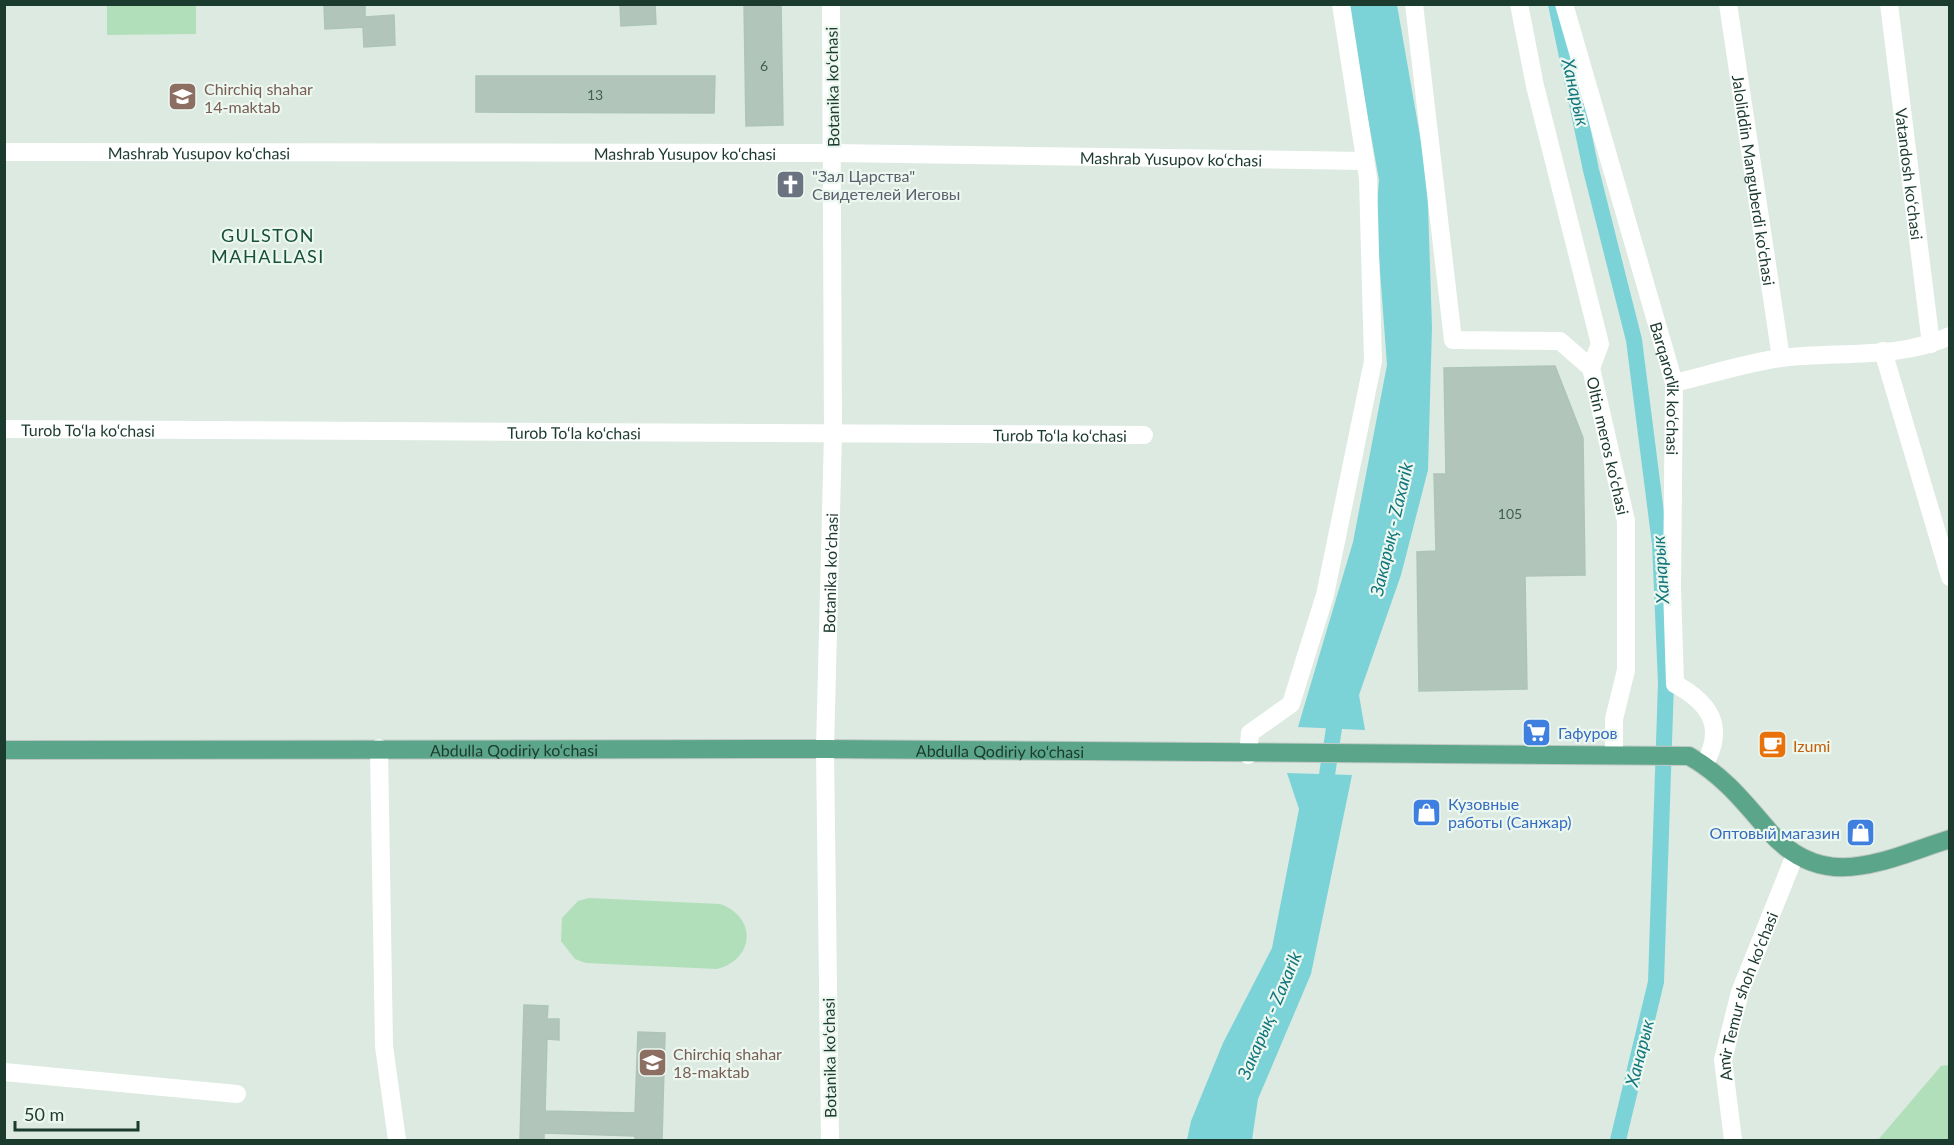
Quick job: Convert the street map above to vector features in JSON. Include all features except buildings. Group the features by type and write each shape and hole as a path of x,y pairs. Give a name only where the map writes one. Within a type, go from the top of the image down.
{"main road":[{"name":"Abdulla Qodiriy ko‘chasi","path":"4,750 825,749 1248,755 1614,754 1697,760"},
{"path":"1697,760 1732,787 1769,831 1795,855 1822,866 1847,869 1862,867 1950,839"}],"street":[{"name":"Botanika ko‘chasi","path":"830,1140 825,749 832,434 831,4"},
{"path":"1248,755 1250,733 1291,705 1325,595 1372,362 1368,178 1359,108 1341,4"},
{"name":"Oltin meros ko‘chasi","path":"1414,4 1453,340 1560,341 1591,368 1626,521 1626,670 1614,719 1614,754"},
{"path":"1519,4 1535,86 1600,344 1591,368"},
{"name":"Barqarorlik ko‘chasi","path":"1564,4 1674,383 1672,587 1675,684 1698,697 1712,719 1714,747 1697,760"},
{"name":"Jaloliddin Manguberdi ko‘chasi","path":"1728,4 1781,358"},
{"name":"Vatandosh ko‘chasi","path":"1889,4 1931,344"},
{"name":"Mashrab Yusupov ko‘chasi","path":"4,152 833,153 1365,161"},
{"path":"1674,383 1781,358 1883,351 1931,344 1950,336"},
{"path":"1883,351 1950,577"},
{"name":"Turob To‘la ko‘chasi","path":"4,429 1143,435"},
{"path":"379,748 384,1046 397,1140"},
{"name":"Amir Temur shoh ko‘chasi","path":"1733,1140 1723,1060 1740,992 1795,855"},
{"path":"4,1072 237,1094"}],"green space":[{"path":"107,5 196,5 196,34 107,35"},
{"path":"589,898 720,904 732,910 740,918 747,938 739,956 730,964 717,969 586,963 575,959 561,941 562,918 578,901"},
{"path":"1949,1065 1949,1140 1878,1140 1941,1066"}],"water":[{"path":"1348,5 1397,5 1427,176 1432,327 1428,470 1401,575 1359,695 1365,730 1298,727 1353,542 1387,365 1376,217 1379,180"},
{"path":"1287,773 1352,775 1311,974 1258,1099 1252,1140 1187,1140 1191,1121 1223,1043 1272,948 1299,809"}],"waterway":[{"name":"Ханарык","path":"1556,4 1591,170 1634,340 1660,544 1666,683 1656,982 1618,1140"},
{"name":"Закарық - Zaxarik","path":"1324,795 1337,708"}],"place":[{"name":"Chirchiq shahar 14-maktab","path":"183,97"},
{"name":"\"Зал Царства\" Свидетелей Иеговы","path":"791,184"},
{"name":"Гафуров","path":"1537,732"},
{"name":"Izumi","path":"1772,745"},
{"name":"Кузовные работы (Санжар)","path":"1427,812"},
{"name":"Оптовый магазин","path":"1861,832"},
{"name":"Chirchiq shahar 18-maktab","path":"652,1062"}],"district":[{"name":"GULSTON MAHALLASI","path":"268,245"}]}
